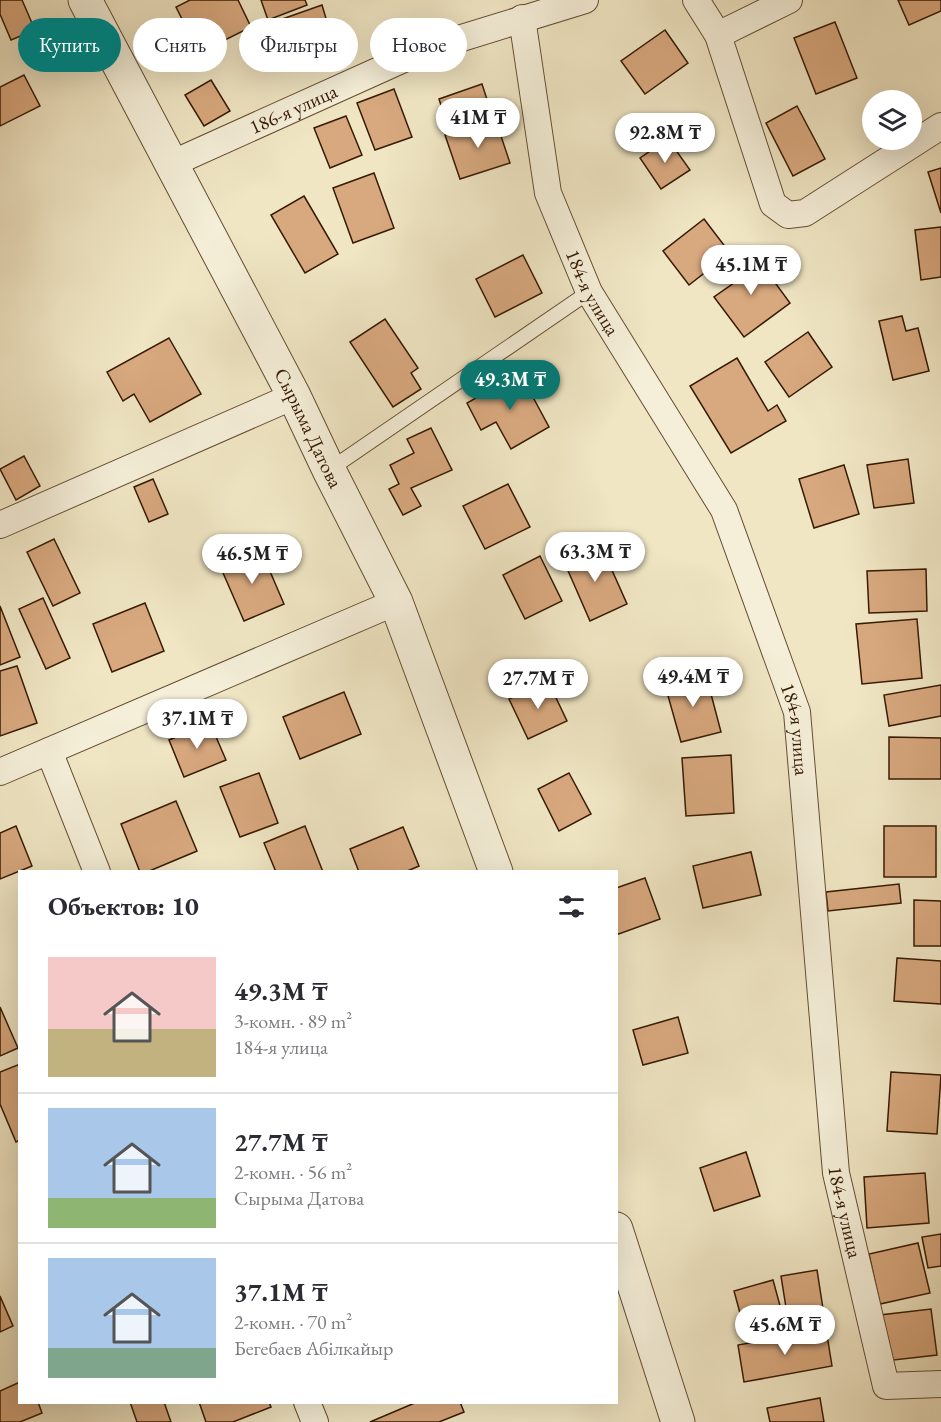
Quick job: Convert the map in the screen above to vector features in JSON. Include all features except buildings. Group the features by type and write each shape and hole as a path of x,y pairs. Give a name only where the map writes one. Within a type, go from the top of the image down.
{"street":[{"name":"Сырыма Датова","path":"86,0 294,396 396,602 494,870"},
{"name":"186-я улица","path":"171,164 426,49 585,0"},
{"path":"696,0 718,35 773,204 788,215 805,213 941,126"},
{"path":"718,35 789,0"},
{"name":"184-я улица","path":"522,18 548,193 589,292 724,510 797,712 836,1173 886,1386 941,1384"},
{"path":"0,525 294,396"},
{"path":"0,772 396,602"},
{"path":"49,751 96,870"},
{"path":"618,1235 678,1422"},
{"path":"308,1404 315,1422"}],"lane":[{"path":"329,470 589,292"}]}
